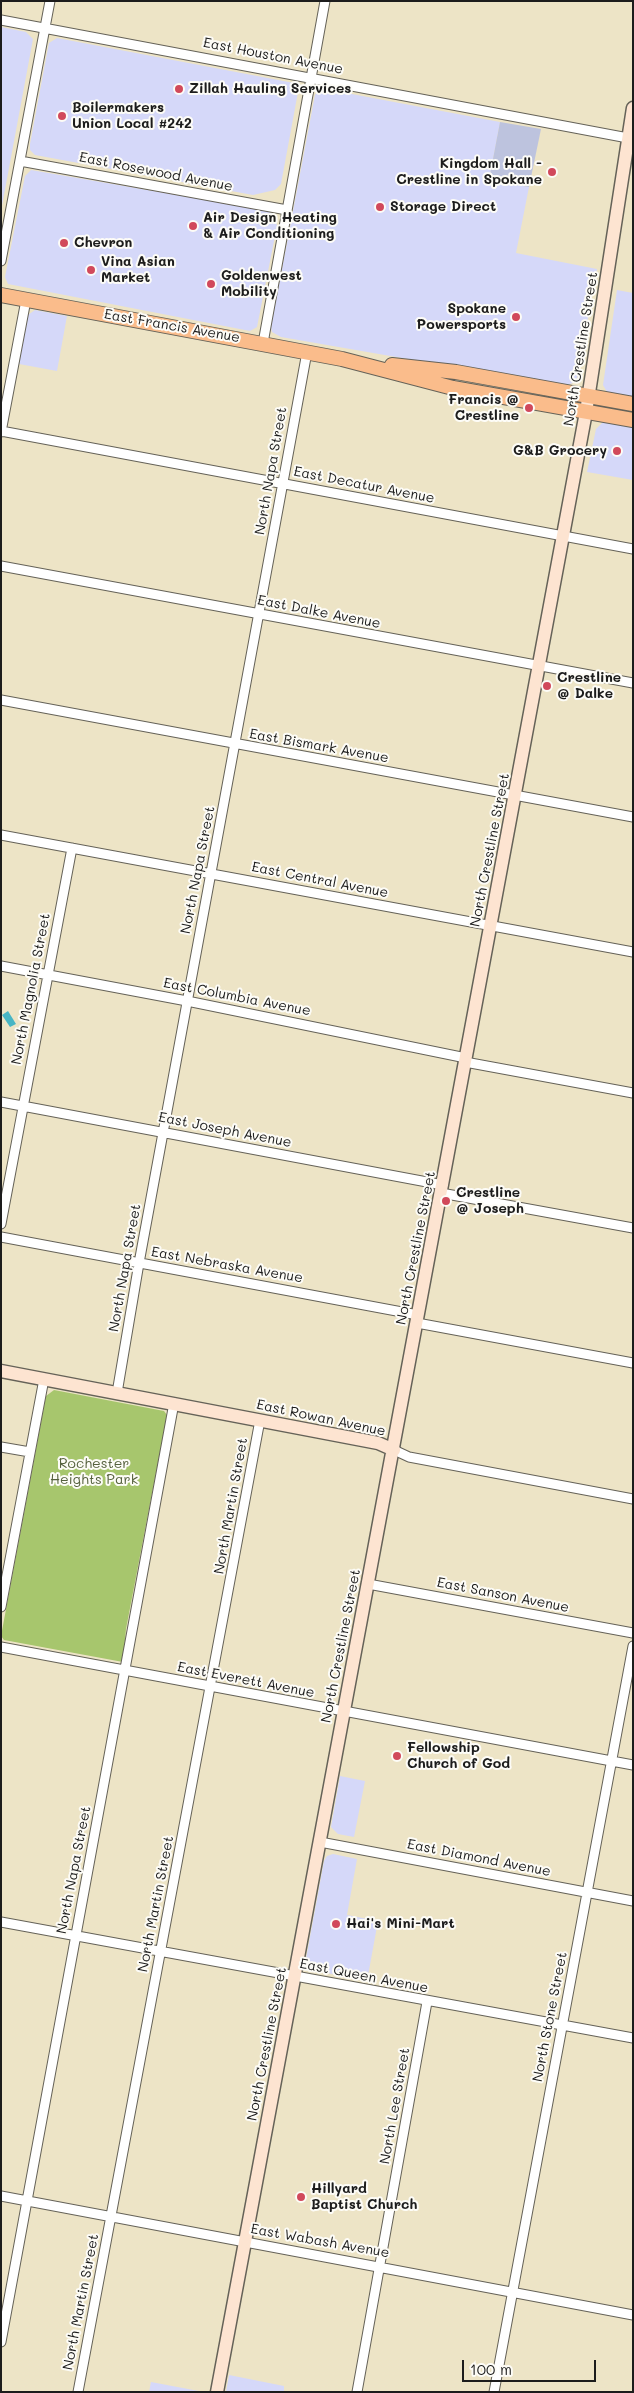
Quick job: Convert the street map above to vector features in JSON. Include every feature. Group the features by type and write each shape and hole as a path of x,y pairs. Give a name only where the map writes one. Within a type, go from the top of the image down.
{"main road":[{"name":"North Crestline Street","path":"217,2392 564,536 589,396 633,108"},
{"name":"East Francis Avenue","path":"1,295 263,343 342,359 453,388 633,420"},
{"name":"East Francis Avenue","path":"342,359 456,372 633,404"},
{"name":"East Rowan Avenue","path":"1,1371 378,1443 394,1450"}],"street":[{"path":"1,261 50,1"},
{"path":"263,343 325,1"},
{"name":"East Houston Avenue","path":"1,20 312,77 628,138"},
{"name":"East Rosewood Avenue","path":"20,160 287,210"},
{"path":"1,432 26,300"},
{"name":"North Napa Street","path":"118,1393 139,1263 307,352"},
{"name":"East Decatur Avenue","path":"1,432 633,549"},
{"name":"East Dalke Avenue","path":"1,566 633,684"},
{"name":"East Bismark Avenue","path":"1,700 633,817"},
{"name":"East Central Avenue","path":"1,835 633,952"},
{"name":"North Magnolia Street","path":"1,1224 72,848"},
{"name":"East Columbia Avenue","path":"1,966 187,1001 633,1094"},
{"name":"East Joseph Avenue","path":"1,1102 633,1228"},
{"name":"East Nebraska Avenue","path":"1,1237 633,1363"},
{"path":"1,1607 4,1579 44,1379"},
{"name":"North Napa Street","path":"1,2342 174,1403"},
{"name":"North Martin Street","path":"78,2392 260,1420"},
{"path":"1,1447 30,1452"},
{"name":"East Rowan Avenue","path":"394,1450 409,1456 633,1499"},
{"name":"East Sanson Avenue","path":"368,1584 633,1633"},
{"name":"North Stone Street","path":"494,2392 633,1646"},
{"name":"East Everett Avenue","path":"1,1647 633,1765"},
{"name":"East Diamond Avenue","path":"320,1842 633,1901"},
{"name":"East Queen Avenue","path":"1,1922 427,2002 633,2038"},
{"name":"North Lee Street","path":"357,2392 427,2002"},
{"name":"East Wabash Avenue","path":"1,2196 633,2315"}],"shaded area":[{"path":"1,27 26,32 33,39 1,211"},
{"path":"57,38 294,83 298,92 281,184 275,190 253,195 35,155 30,150 30,144 48,48 49,43"},
{"path":"320,88 500,122 489,180 529,187 516,253 597,269 577,378 573,383 563,386 281,337 272,332 271,327 315,95"},
{"path":"500,122 541,129 529,187 489,180"},
{"path":"31,170 264,210 275,214 277,226 257,327 250,331 8,284 5,277 25,176"},
{"path":"617,290 633,293 633,398 607,392 603,385"},
{"path":"35,310 67,316 57,371 19,364 28,315"},
{"path":"603,422 633,425 633,480 587,472 596,429"},
{"path":"340,1776 365,1781 354,1837 338,1834 331,1827"},
{"path":"333,1854 357,1859 347,1915 378,1921 367,1981 312,1970 305,1964 324,1861 327,1856"},
{"path":"229,2375 284,2386 284,2392 226,2392"},
{"path":"151,2382 204,2392 149,2392"}],"green space":[{"name":"Rochester Heights Park","path":"54,1390 164,1411 167,1415 126,1629 123,1662 4,1640 1,1636 46,1396"}],"water":[{"path":"8,1011 16,1024 10,1027 2,1015"}],"place":[{"name":"Zillah Hauling Services","path":"179,89"},
{"name":"Boilermakers Union Local #242","path":"62,116"},
{"name":"Kingdom Hall - Crestline in Spokane","path":"552,172"},
{"name":"Storage Direct","path":"380,207"},
{"name":"Air Design Heating & Air Conditioning","path":"193,226"},
{"name":"Chevron","path":"64,243"},
{"name":"Vina Asian Market","path":"91,270"},
{"name":"Goldenwest Mobility","path":"211,284"},
{"name":"Spokane Powersports","path":"516,317"},
{"name":"Francis @ Crestline","path":"529,408"},
{"name":"G&B Grocery","path":"617,451"},
{"name":"Crestline @ Dalke","path":"547,686"},
{"name":"Crestline @ Joseph","path":"446,1201"},
{"name":"Fellowship Church of God","path":"397,1756"},
{"name":"Hai's Mini-Mart","path":"336,1924"},
{"name":"Hillyard Baptist Church","path":"301,2197"}]}
